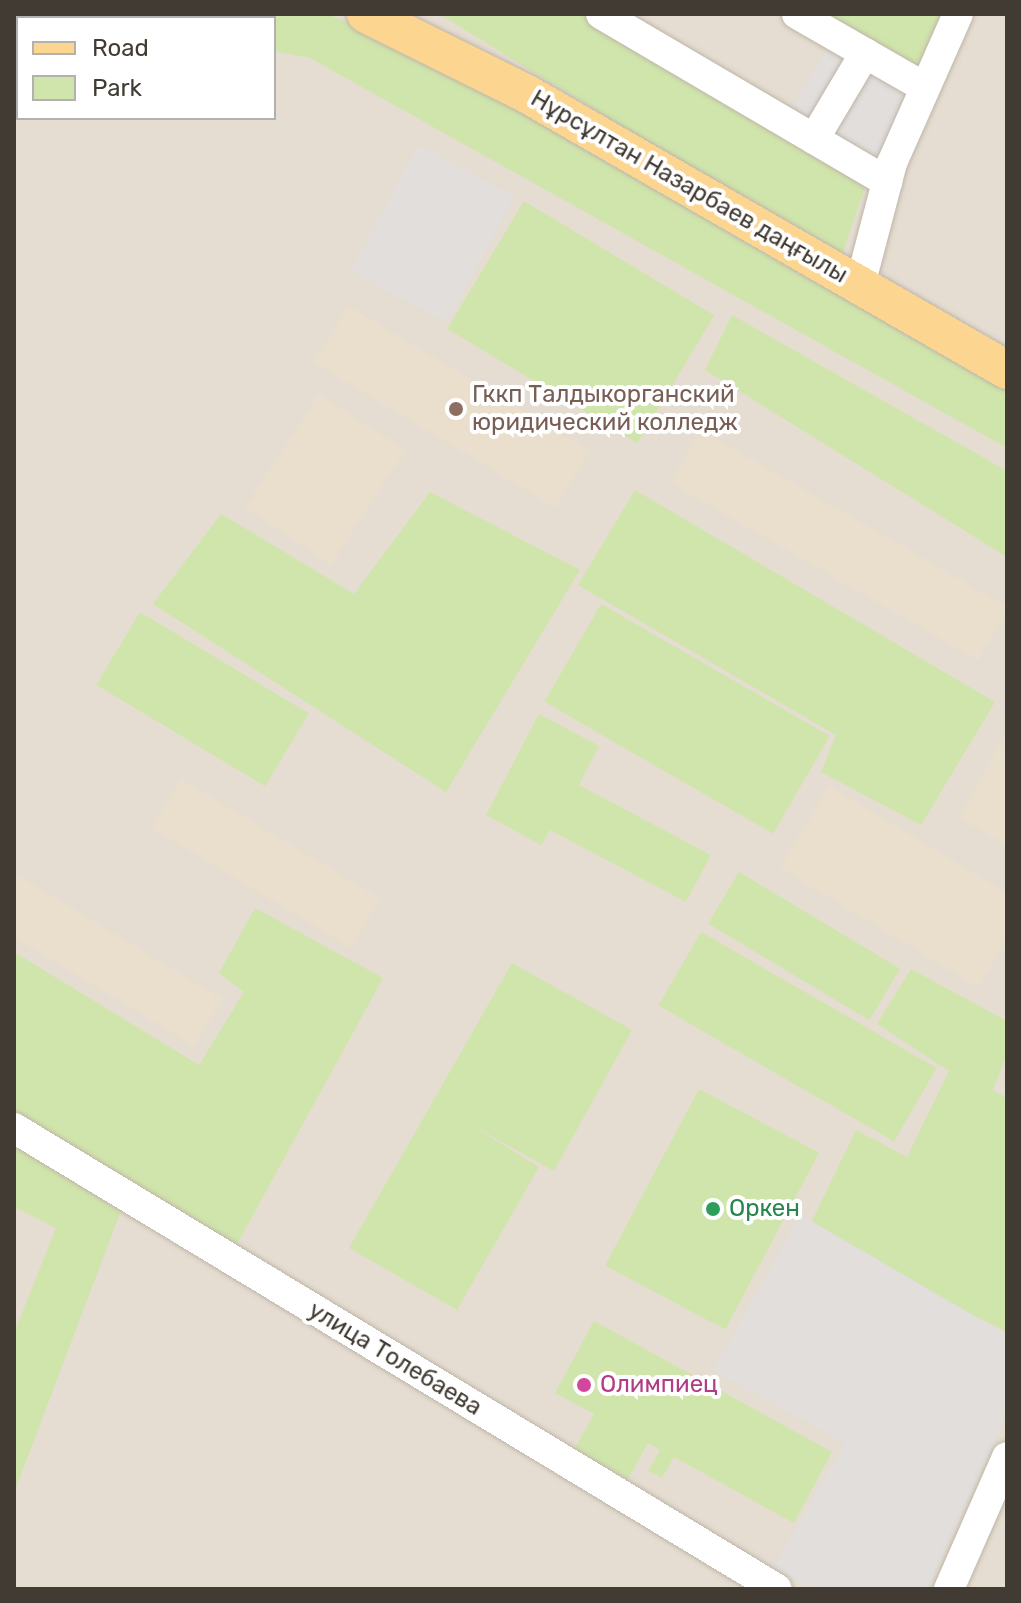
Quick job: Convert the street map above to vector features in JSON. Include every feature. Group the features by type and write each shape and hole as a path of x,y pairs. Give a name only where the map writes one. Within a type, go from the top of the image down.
{"main road":[{"name":"Нұрсұлтан Назарбаев даңғылы","path":"366,14 527,94 1007,370"}],"street":[{"path":"601,14 887,182"},
{"path":"797,14 924,87"},
{"path":"860,285 887,182 924,87 958,14"},
{"path":"814,139 865,53"},
{"name":"улица Толебаева","path":"14,1128 777,1589"},
{"path":"949,1589 1007,1457"}],"shaded area":[{"path":"14,14 1007,14 1007,1589 14,1589"},
{"path":"828,47 913,90 880,166 789,113"},
{"path":"418,145 514,196 447,322 351,271"},
{"path":"348,306 590,451 556,508 314,363"},
{"path":"319,394 405,450 331,564 245,508"},
{"path":"701,430 1007,607 978,660 670,483"},
{"path":"1007,732 1007,845 959,818"},
{"path":"181,779 380,898 351,947 152,828"},
{"path":"829,786 1007,893 1007,939 978,987 780,868"},
{"path":"19,876 222,999 194,1046 14,937 14,884"},
{"path":"801,1215 1007,1335 1007,1413 928,1589 810,1589 773,1568 846,1443 713,1371"}],"green space":[{"path":"97,14 326,14 491,75 1007,381 1007,448 310,58 276,51 276,16"},
{"path":"439,14 587,14 868,178 840,261"},
{"path":"819,14 945,14 917,75"},
{"path":"524,201 714,315 638,443 447,329"},
{"path":"732,315 1007,471 1007,557 705,370"},
{"path":"635,490 995,702 921,825 821,772 836,735 578,585"},
{"path":"430,492 580,570 446,792 153,604 221,514 354,594"},
{"path":"601,604 830,736 773,834 544,702"},
{"path":"140,612 309,713 265,786 96,685"},
{"path":"539,714 599,746 579,785 711,855 686,902 550,830 541,845 486,815"},
{"path":"739,872 900,969 869,1020 708,923"},
{"path":"255,908 383,978 235,1248 14,1115 14,952 199,1065 244,992 219,973"},
{"path":"701,932 937,1068 894,1142 658,1006"},
{"path":"512,963 632,1030 554,1171 466,1122 539,1167 457,1310 349,1248"},
{"path":"911,969 1007,1021 1007,1054 993,1090 1007,1098 1007,1332 806,1233 856,1130 907,1157 949,1071 877,1024"},
{"name":"Оркен","path":"699,1089 819,1153 725,1329 605,1266"},
{"path":"14,1144 121,1211 14,1493 14,1333 56,1228 14,1207"},
{"path":"594,1321 832,1452 794,1523 674,1457 662,1478 648,1471 660,1450 648,1443 628,1479 574,1450 594,1414 555,1393"}],"place":[{"name":"Гккп Талдыкорганский юридический колледж","path":"456,409"},
{"name":"Оркен","path":"713,1209"},
{"name":"Олимпиец","path":"584,1385"}]}
